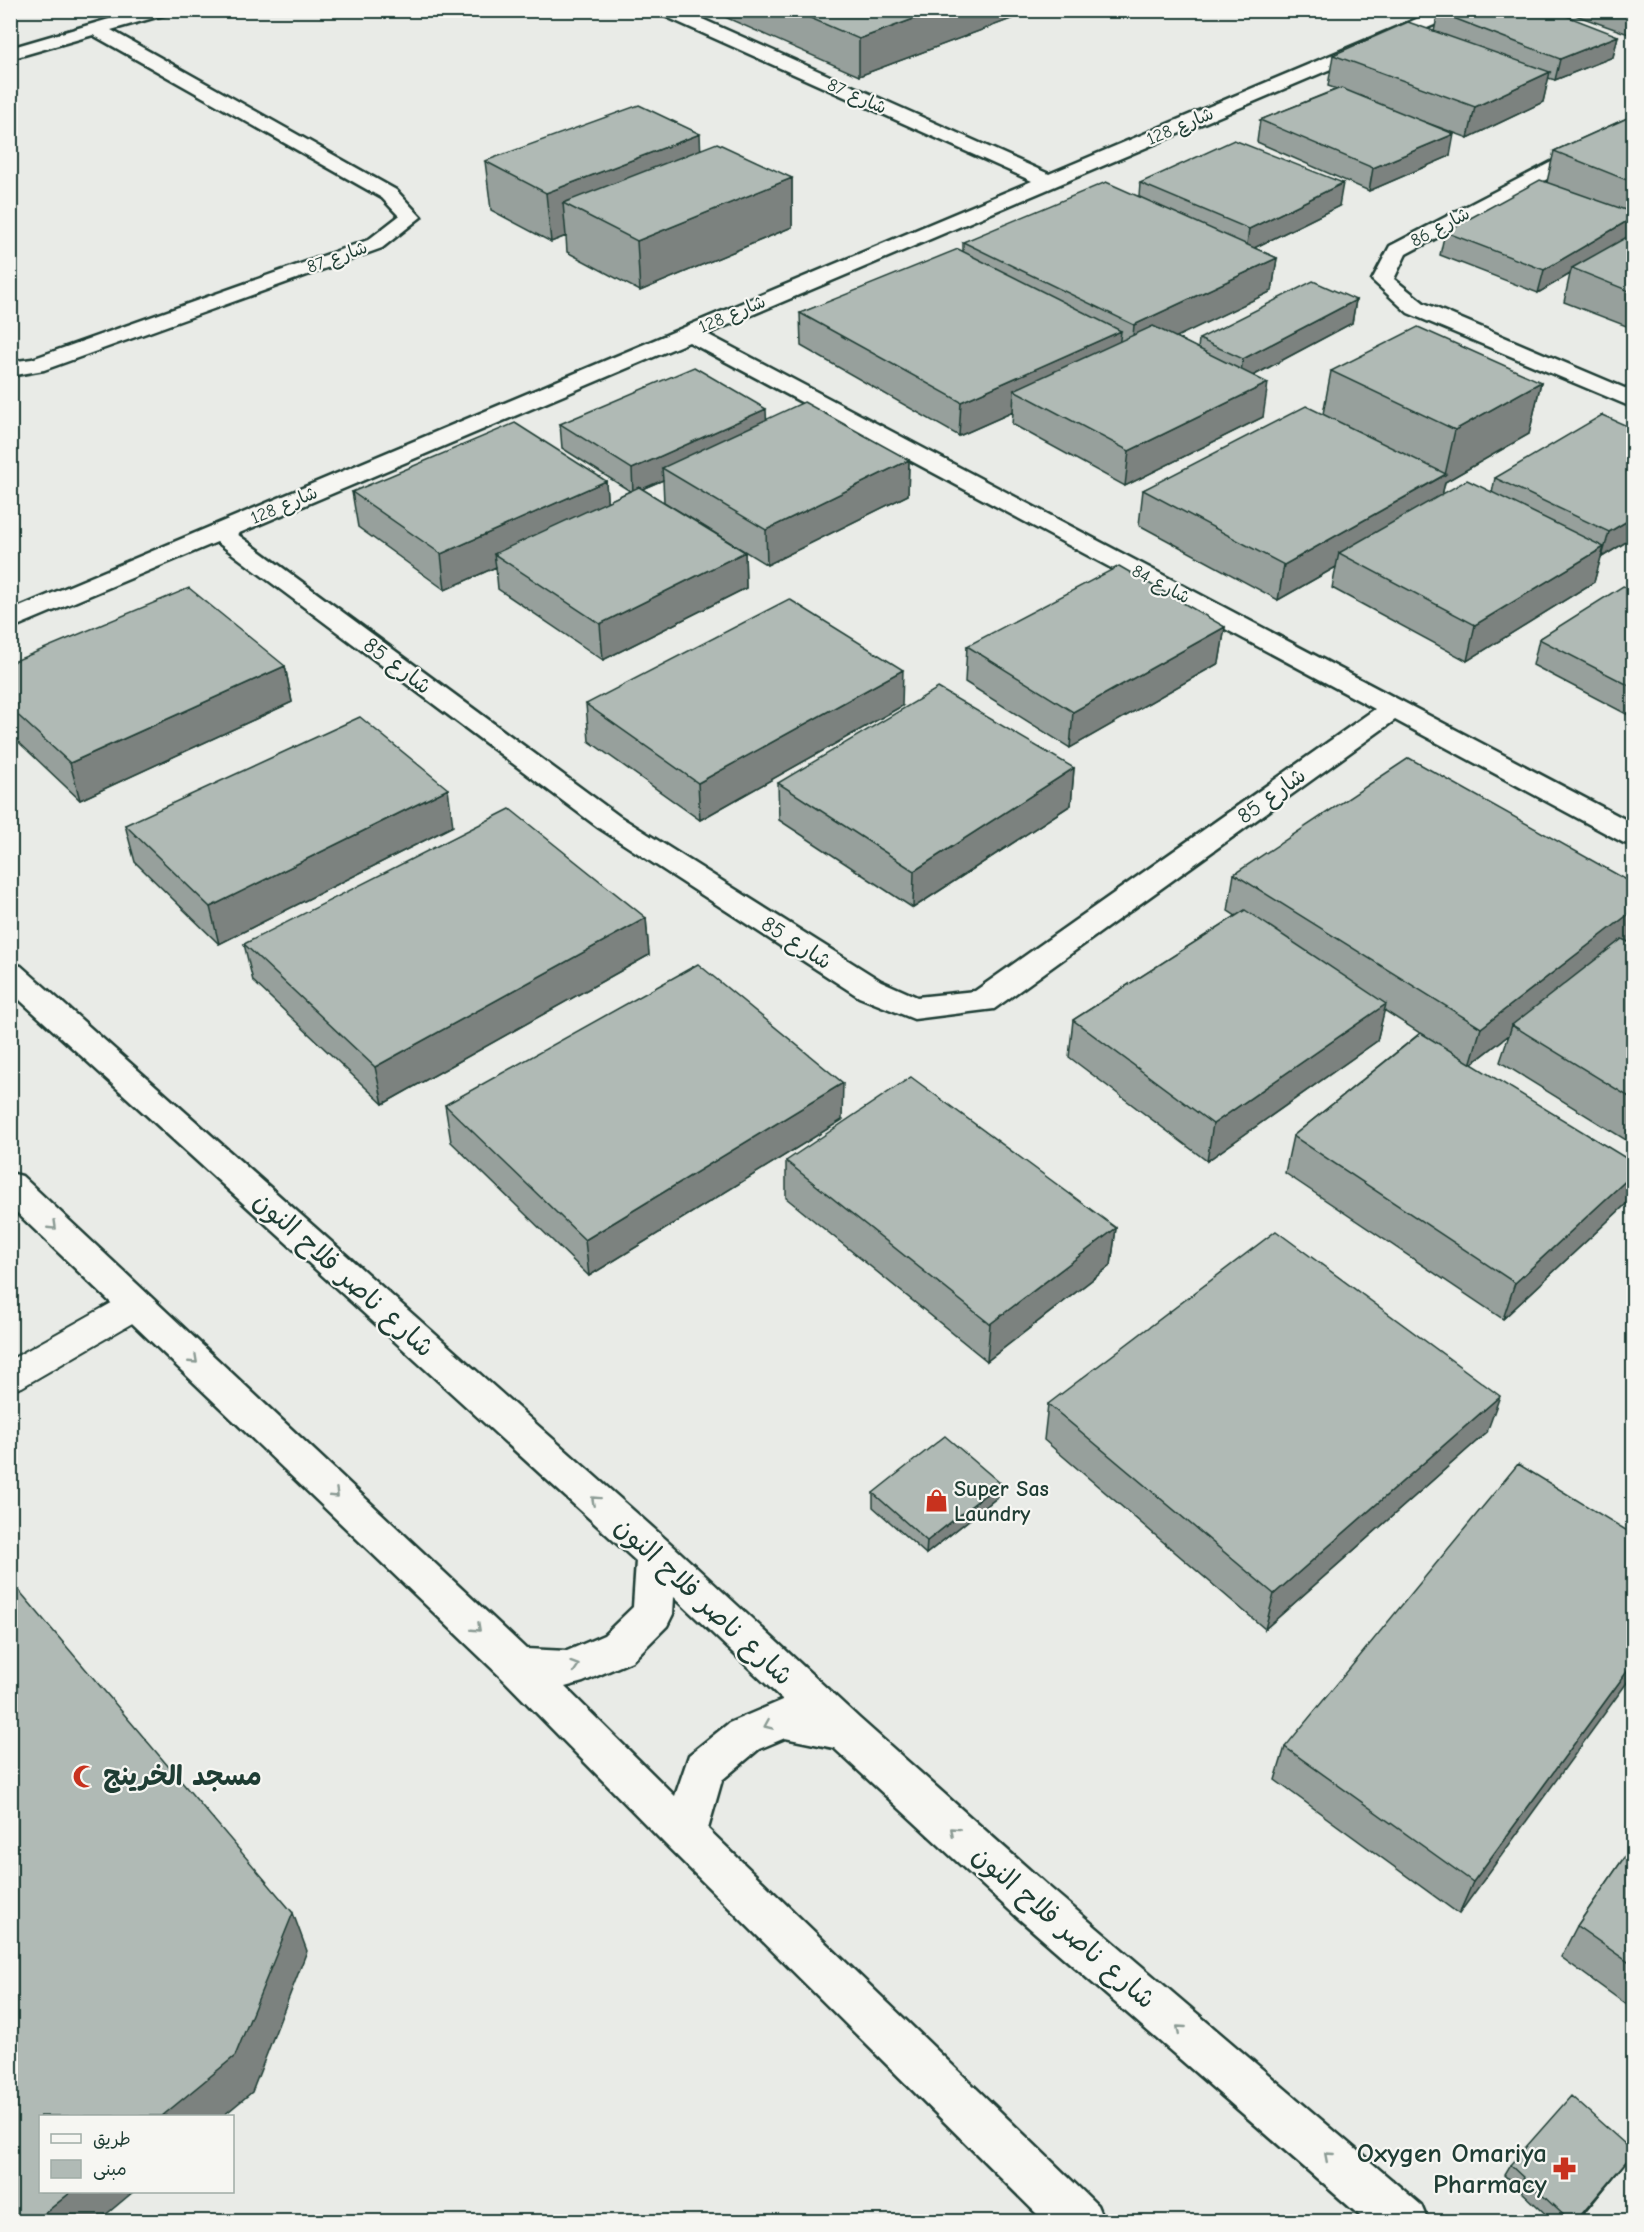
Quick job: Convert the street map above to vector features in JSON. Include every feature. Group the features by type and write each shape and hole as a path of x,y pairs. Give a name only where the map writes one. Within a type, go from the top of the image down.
{"street":[{"path":"10,54 160,10"},
{"name":"شارع 87","path":"666,10 1048,181"},
{"name":"شارع 128","path":"10,621 1454,10"},
{"name":"شارع 87","path":"10,369 36,365 375,244 411,217 389,194 95,29"},
{"name":"شارع 86","path":"1634,125 1397,250 1383,280 1416,308 1634,401"},
{"name":"شارع 84","path":"689,333 1634,836"},
{"name":"شارع 85","path":"219,532 609,822 870,989 914,1008 984,1001 1394,708"},
{"name":"شارع ناصر فلاح النون","path":"10,974 656,1555 845,1732 1034,1902 1404,2222"},
{"path":"10,1185 517,1666 685,1835 1080,2222"},
{"path":"517,1666 569,1669 618,1648 653,1614 656,1555"},
{"path":"685,1835 704,1769 744,1736 783,1719 845,1732"}],"lane":[{"path":"10,1377 135,1305"}],"building":[{"path":"792,10 938,10 859,39"},
{"path":"1441,10 1551,10 1618,36 1560,59 1438,12"},
{"path":"1408,22 1550,72 1475,107 1333,55"},
{"path":"1341,88 1454,134 1373,168 1260,120"},
{"path":"639,105 700,134 546,193 485,161"},
{"path":"1634,115 1634,183 1554,151"},
{"path":"1234,140 1343,183 1249,229 1140,183"},
{"path":"717,143 792,178 637,241 563,203"},
{"path":"1540,180 1634,213 1634,217 1544,270 1445,232"},
{"path":"1106,182 1277,258 1134,325 963,242"},
{"path":"1634,233 1634,293 1572,268"},
{"path":"958,249 1121,331 961,402 800,313"},
{"path":"1313,281 1356,300 1243,359 1199,339"},
{"path":"1153,326 1268,383 1129,451 1014,390"},
{"path":"1418,327 1541,382 1455,430 1331,371"},
{"path":"694,367 766,409 632,469 560,424"},
{"path":"804,402 909,460 766,530 662,468"},
{"path":"1306,406 1446,474 1284,565 1143,490"},
{"path":"1602,415 1634,429 1634,517 1609,532 1495,478"},
{"path":"515,423 606,481 441,554 352,492"},
{"path":"1467,480 1604,547 1475,625 1339,553"},
{"path":"639,487 745,552 600,624 494,554"},
{"path":"1119,566 1225,627 1073,712 967,646"},
{"path":"1623,586 1634,591 1634,688 1539,639"},
{"path":"189,588 285,666 70,763 10,708 10,663"},
{"path":"789,599 903,670 698,783 586,704"},
{"path":"938,688 1074,768 914,871 778,783"},
{"path":"360,717 448,789 210,907 125,825"},
{"path":"1409,758 1634,884 1634,910 1481,1028 1234,874"},
{"path":"510,809 646,918 375,1067 244,944"},
{"path":"1245,910 1386,1004 1213,1124 1073,1020"},
{"path":"1622,939 1634,945 1634,1100 1512,1025"},
{"path":"698,964 843,1083 585,1240 445,1105"},
{"path":"1421,1033 1634,1163 1634,1173 1515,1283 1293,1136"},
{"path":"911,1077 1116,1228 990,1324 786,1161"},
{"path":"1276,1231 1500,1396 1274,1594 1048,1404"},
{"name":"Super Sas Laundry","path":"945,1436 1000,1483 927,1541 873,1493"},
{"path":"1518,1464 1634,1535 1634,1662 1473,1882 1285,1747"},
{"name":"مسجد الخرينج","path":"10,1580 293,1913 235,2056 163,2115 39,2115 39,2193 70,2193 34,2222 10,2222"},
{"path":"1634,1843 1634,1966 1577,1926"},
{"name":"Oxygen Omariya Pharmacy","path":"1571,2096 1634,2152 1575,2222 1571,2222 1510,2165"}],"place":[{"name":"Super Sas Laundry","path":"936,1501"},
{"name":"مسجد الخرينج","path":"85,1776"},
{"name":"Oxygen Omariya Pharmacy","path":"1565,2169"}]}
